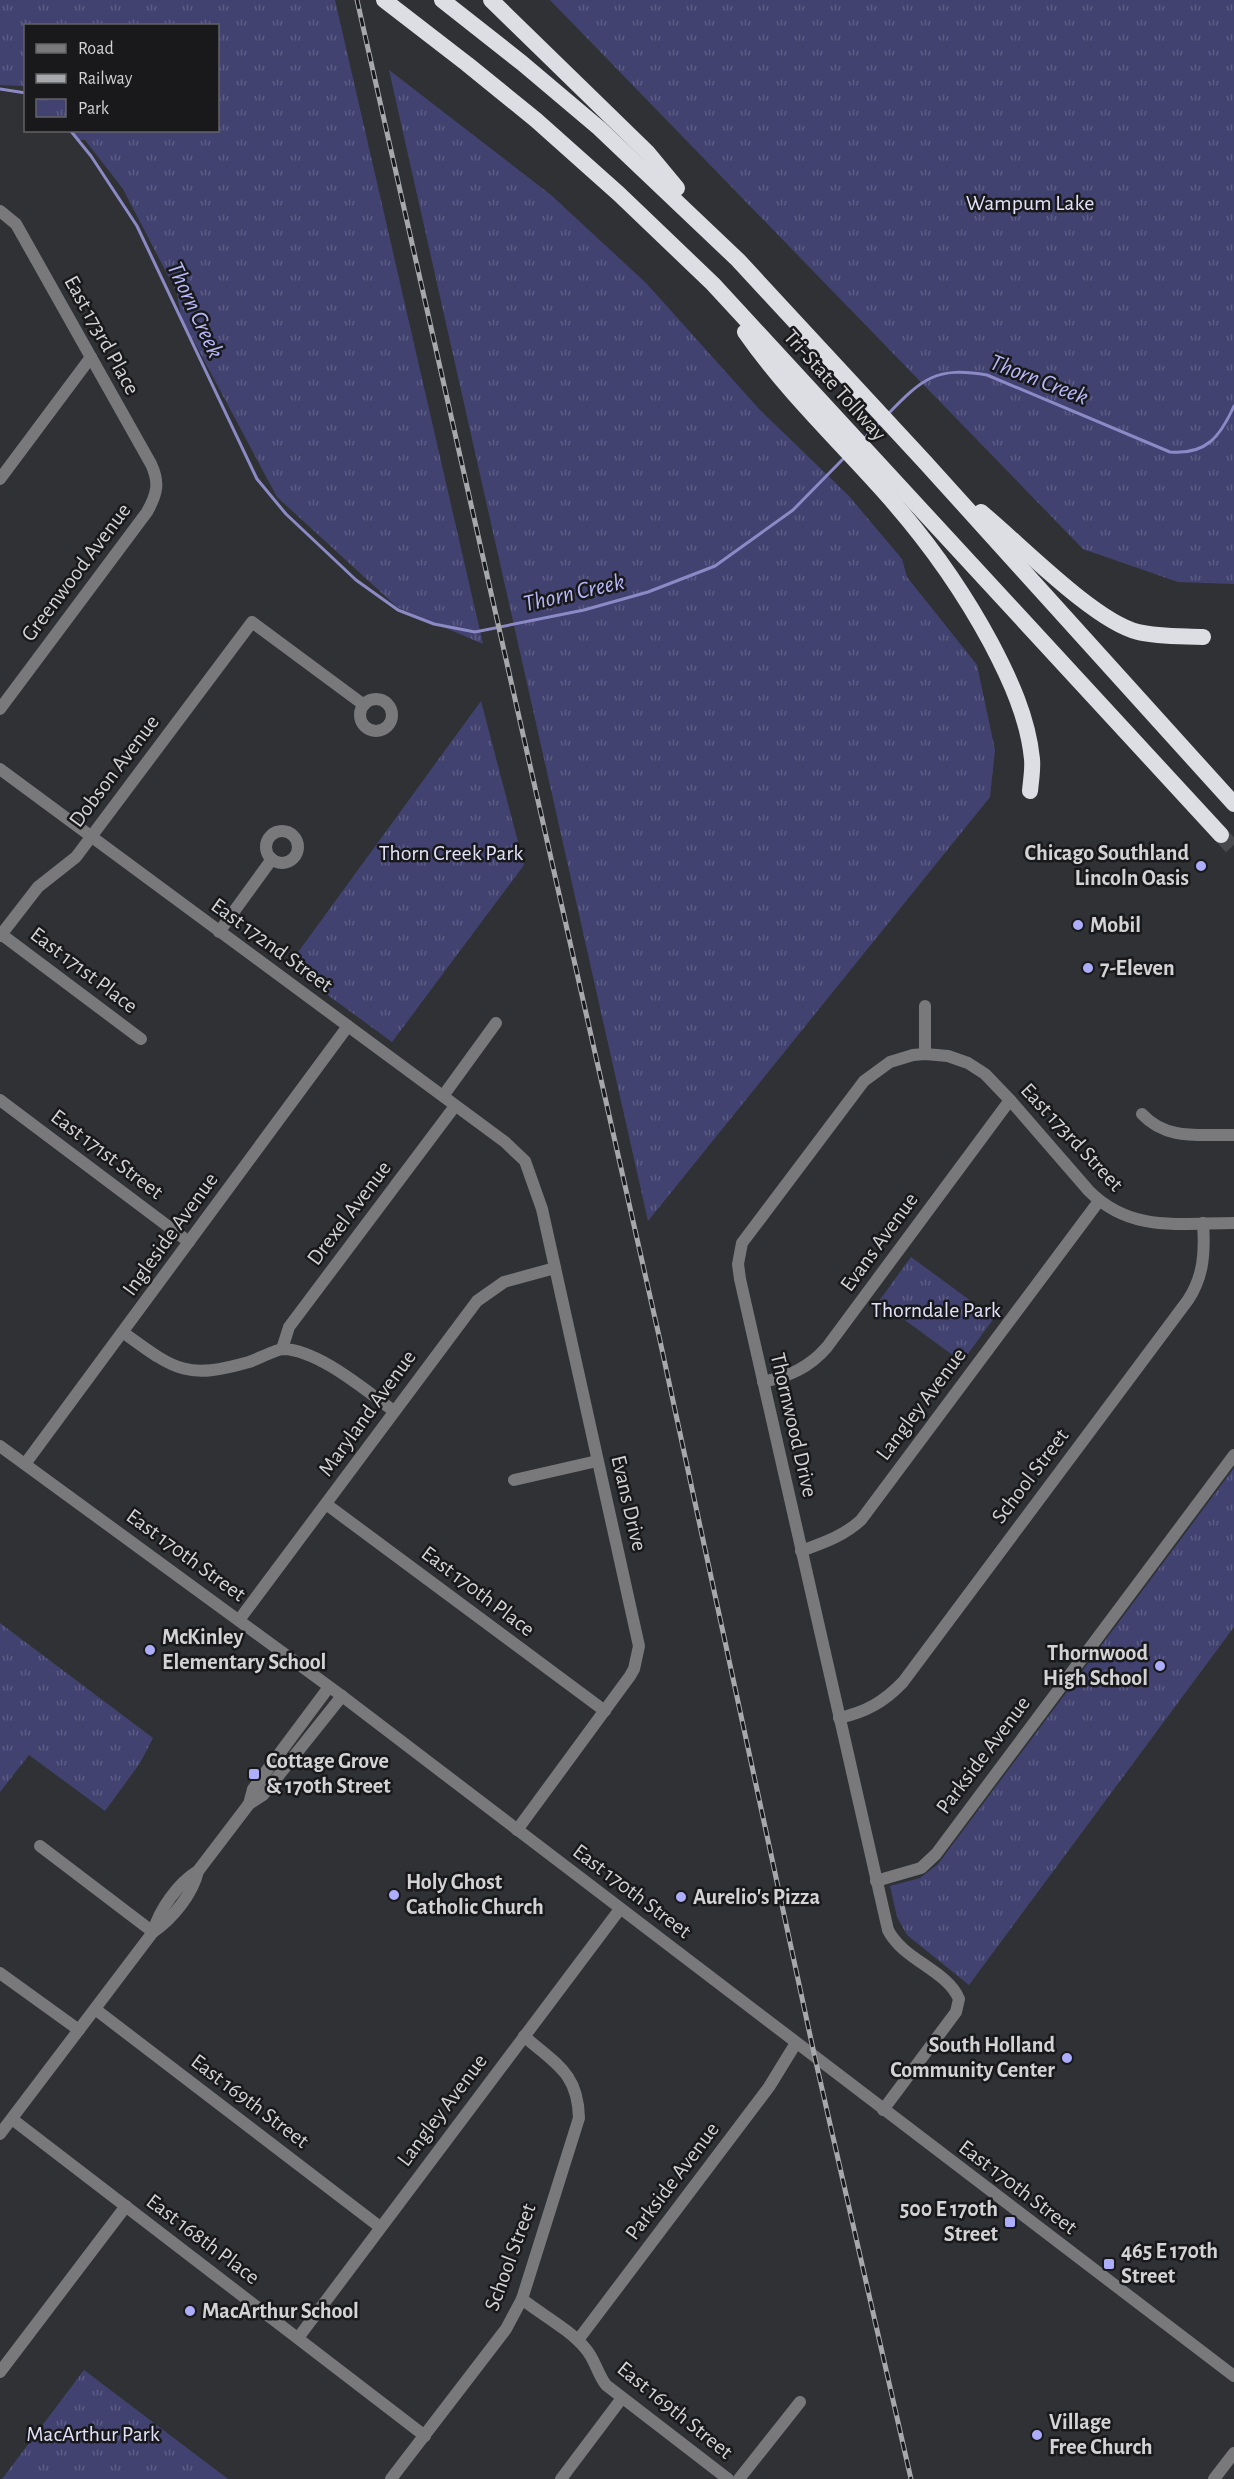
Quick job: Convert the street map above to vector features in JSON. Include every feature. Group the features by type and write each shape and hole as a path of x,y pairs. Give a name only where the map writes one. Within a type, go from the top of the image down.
{"highway":[{"path":"384,0 502,91 668,240 712,284 766,363 820,411 892,491 1221,835"},
{"name":"Tri-State Tollway","path":"442,0 599,128 738,260 940,478 1234,804"},
{"path":"491,0 648,153 738,260"},
{"path":"940,478 1105,616 1137,632 1164,636 1203,637"},
{"path":"892,491 955,580 1006,673 1024,719 1032,760 1030,791"}],"street":[{"name":"East 173rd Place","path":"0,211 16,224 151,464 158,486"},
{"path":"0,479 91,357"},
{"name":"Greenwood Avenue","path":"0,709 147,512 156,496 158,486"},
{"name":"Dobson Avenue","path":"1,935 38,887 69,864 91,837 252,622 364,705"},
{"name":"East 172nd Street","path":"0,769 520,1155"},
{"path":"219,932 272,859"},
{"name":"East 171st Place","path":"1,935 141,1039"},
{"path":"925,1006 926,1054"},
{"path":"443,1096 496,1023"},
{"name":"Ingleside Avenue","path":"25,1464 124,1333 348,1026"},
{"name":"East 173rd Street","path":"926,1054 948,1056 968,1063 985,1074 1098,1201 1120,1215 1142,1222 1234,1222"},
{"name":"Thornwood Drive","path":"876,1881 738,1263 742,1243 864,1081 890,1062 926,1054"},
{"name":"East 171st Street","path":"0,1100 189,1242"},
{"name":"Evans Avenue","path":"763,1382 797,1372 818,1358 1010,1100"},
{"name":"Drexel Avenue","path":"282,1349 289,1328 455,1106"},
{"path":"1142,1114 1153,1126 1171,1134 1234,1135"},
{"name":"Evans Drive","path":"517,1830 634,1669 639,1646 536,1189 525,1161 520,1155"},
{"name":"Langley Avenue","path":"801,1551 837,1537 861,1520 1098,1201"},
{"name":"School Street","path":"839,1718 871,1710 903,1682 1192,1293 1202,1272 1203,1223"},
{"name":"Maryland Avenue","path":"239,1620 468,1311 485,1293 504,1282 555,1268"},
{"path":"124,1333 166,1363 192,1371 243,1363 266,1357 282,1349 331,1365 394,1411"},
{"name":"East 170th Street","path":"0,1446 342,1696 1234,2376"},
{"name":"Parkside Avenue","path":"876,1881 921,1869 936,1854 1234,1455"},
{"path":"514,1480 597,1461"},
{"name":"East 170th Place","path":"326,1504 605,1711"},
{"path":"0,2134 153,1932 157,1917 188,1878 198,1871 249,1804 253,1789 329,1687"},
{"path":"249,1804 263,1796 342,1696"},
{"path":"40,1846 153,1932"},
{"path":"876,1881 892,1937 897,1944 951,1986 956,1992 959,2006 883,2110"},
{"name":"Langley Avenue","path":"298,2338 620,1909"},
{"path":"0,1973 79,2030"},
{"name":"East 169th Street","path":"95,2009 380,2227"},
{"name":"School Street","path":"391,2479 506,2329 522,2300 579,2118 578,2097 570,2077 524,2036"},
{"name":"Parkside Avenue","path":"578,2340 769,2087 795,2043"},
{"name":"East 168th Place","path":"12,2119 425,2436"},
{"path":"0,2372 126,2206"},
{"name":"East 169th Street","path":"522,2300 578,2340 587,2350 599,2376 622,2398 728,2479"},
{"path":"561,2479 622,2398"},
{"path":"739,2479 800,2402"},
{"path":"1214,2479 1234,2453"}],"green space":[{"path":"0,0 335,0 483,644 397,607 277,497 181,317 177,293 123,189 85,140 79,140 73,132 219,132 219,24 24,24 24,87 0,85"},
{"name":"Wampum Lake","path":"550,0 1234,0 1234,584 1178,582 1083,549"},
{"path":"389,70 551,195 646,283 760,410 848,495 902,559 907,577 977,665 995,750 990,797 648,1221"},
{"name":"Thorn Creek Park","path":"481,701 524,865 392,1042 288,966"},
{"name":"Thorndale Park","path":"911,1257 994,1318 962,1362 879,1301"},
{"path":"1234,1468 1234,1627 969,1985 907,1935 897,1917 890,1886 920,1878 938,1864"},
{"path":"0,1623 153,1738 140,1763 105,1811 29,1755 0,1792"},
{"name":"MacArthur Park","path":"84,2370 228,2479 2,2479"}],"waterway":[{"name":"Thorn Creek","path":"0,89 24,93"},
{"name":"Thorn Creek","path":"72,132 91,156 137,226 257,479 286,514 356,580 398,610 434,624 475,632 584,610 648,592 715,566 793,510 845,457"},
{"name":"Thorn Creek","path":"888,414 911,392 931,378 955,372 987,375 1170,452 1183,452 1202,447 1210,442 1223,427 1234,406"},
{"name":"Thorn Creek","path":"863,440 881,421"}],"tunnel":[{"path":"1221,835 1234,849"}],"railway":[{"path":"357,0 659,1336 815,2058 911,2479"}],"place":[{"name":"Chicago Southland Lincoln Oasis","path":"1201,866"},
{"name":"Mobil","path":"1078,925"},
{"name":"7-Eleven","path":"1088,968"},
{"name":"McKinley Elementary School","path":"150,1650"},
{"name":"Thornwood High School","path":"1160,1666"},
{"name":"Cottage Grove & 170th Street","path":"254,1774"},
{"name":"Holy Ghost Catholic Church","path":"394,1895"},
{"name":"Aurelio's Pizza","path":"681,1897"},
{"name":"South Holland Community Center","path":"1067,2058"},
{"name":"500 E 170th Street","path":"1010,2222"},
{"name":"465 E 170th Street","path":"1109,2264"},
{"name":"MacArthur School","path":"190,2311"},
{"name":"Village Free Church","path":"1037,2435"}]}
